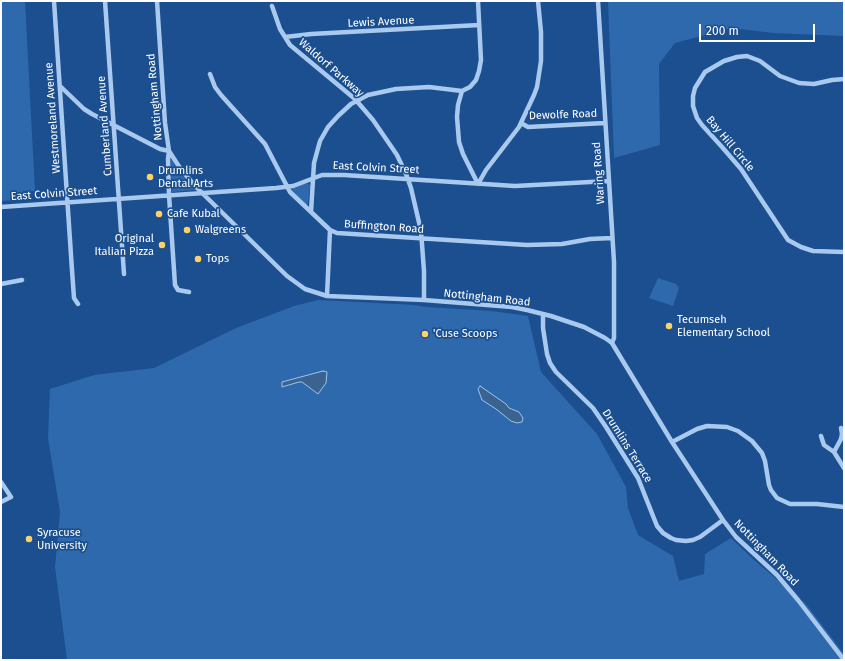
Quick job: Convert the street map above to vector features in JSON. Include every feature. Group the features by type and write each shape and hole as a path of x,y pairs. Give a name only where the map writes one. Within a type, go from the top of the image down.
{"street":[{"name":"Westmoreland Avenue","path":"54,1 74,298 78,304"},
{"name":"Cumberland Avenue","path":"105,1 124,274"},
{"name":"Nottingham Road","path":"157,1 165,123 169,151 183,172 294,282 305,289 327,296 424,300 512,307 543,314 584,327 612,343 672,442 723,520 736,537 777,575 844,660"},
{"path":"311,212 315,153 328,127 338,116 357,101 368,95 396,89 429,87 462,91 470,87 476,80 481,60 478,1"},
{"path":"478,184 486,170 506,146 521,123 534,95 540,72 541,32 538,1"},
{"name":"Waring Road","path":"598,1 614,262 614,338 612,343"},
{"name":"Waldorf Parkway","path":"272,6 285,38 301,55 357,101 397,155 408,179 422,238 424,300"},
{"name":"Lewis Avenue","path":"285,38 311,34 479,25"},
{"name":"Bay Hill Circle","path":"844,79 814,84 798,83 780,76 760,61 751,57 737,57 724,61 706,72 695,88 693,106 697,118 741,169 788,240 813,251 844,252"},
{"name":"Buffington Road","path":"210,74 215,87 221,95 265,144 287,187 330,230 337,233 546,245 590,239 612,238"},
{"path":"60,86 84,109 160,149 169,151 169,195 175,285 178,290 189,292"},
{"path":"462,91 458,105 457,117 459,142 463,154 478,184"},
{"name":"Dewolfe Road","path":"521,123 528,126 605,123"},
{"name":"East Colvin Street","path":"1,207 287,187 322,175 522,185 609,181"},
{"path":"327,296 330,230"},
{"path":"1,284 22,280"},
{"name":"Drumlins Terrace","path":"543,314 543,328 550,363 556,372 593,408 606,427 638,478 657,526 663,533 676,540 693,540 700,537 723,520"},
{"path":"672,442 697,429 707,426 727,427 738,431 752,440 762,453 765,461 769,485 773,494 777,498 790,504 824,504 844,507"},
{"path":"834,452 841,439 841,428"},
{"path":"821,436 824,444 834,452 844,468"},
{"path":"1,482 11,497 1,502"}],"shaded area":[{"path":"1,1 25,1 35,191 23,191 23,196 18,197 18,200 1,201"},
{"path":"608,1 844,1 844,32 843,36 773,33 732,28 675,43 659,64 660,145 614,158"},
{"path":"171,159 179,172 196,190 172,192"},
{"path":"306,183 310,185 308,204 306,205 292,190 294,187"},
{"path":"658,278 676,284 679,288 673,306 649,298"},
{"path":"318,300 415,305 492,311 528,316 541,372 597,434 626,487 628,508 638,535 673,556 679,581 704,574 705,554 731,538 754,560 806,604 844,654 844,660 67,660 55,567 60,512 48,438 50,389 94,375 154,368 236,328 294,306"},
{"path":"323,371 327,372 326,383 318,394 302,382 282,387 282,382"},
{"path":"480,386 506,404 509,408 519,412 523,418 522,422 517,423 511,421 482,400 478,389"}],"place":[{"name":"Drumlins Dental Arts","path":"150,177"},
{"name":"Cafe Kubal","path":"159,214"},
{"name":"Walgreens","path":"187,230"},
{"name":"Original Italian Pizza","path":"162,245"},
{"name":"Tops","path":"198,259"},
{"name":"Tecumseh Elementary School","path":"669,326"},
{"name":"'Cuse Scoops","path":"425,334"},
{"name":"Syracuse University","path":"29,539"}]}
